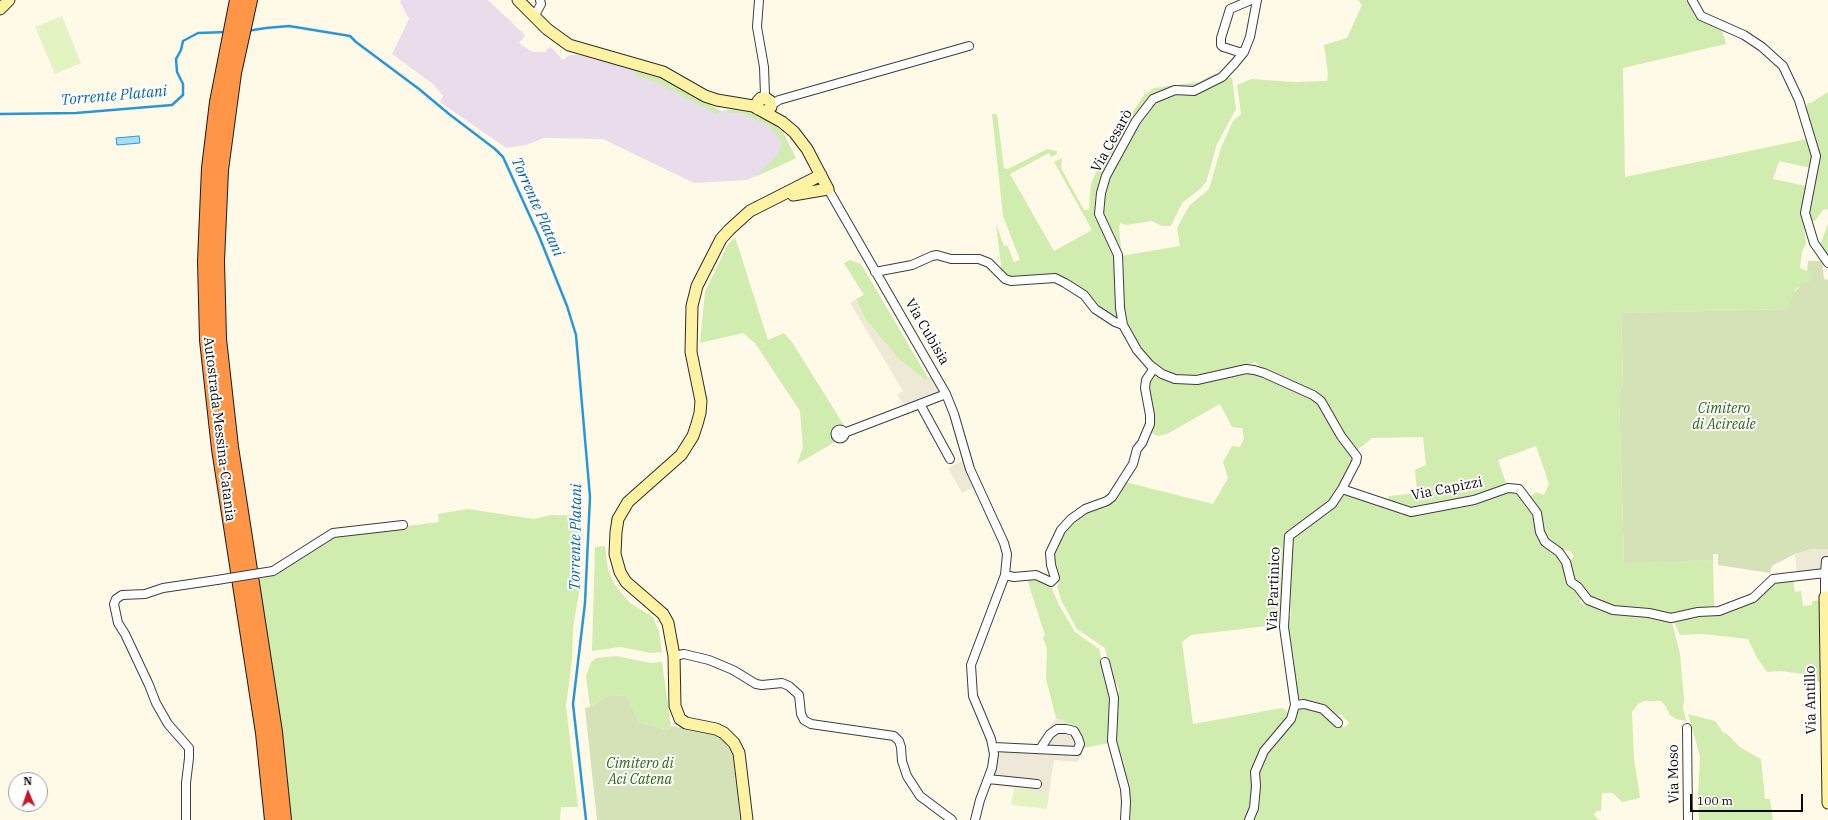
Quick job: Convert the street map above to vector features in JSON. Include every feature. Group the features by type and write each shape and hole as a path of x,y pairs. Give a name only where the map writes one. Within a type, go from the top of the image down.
{"highway":[{"path":"235,38 239,17 237,0"},
{"path":"239,17 250,0"},
{"name":"Autostrada Messina-Catania","path":"235,38 217,102 209,168 205,253 207,340 219,449 264,740 272,820"},
{"name":"Autostrada Messina-Catania","path":"235,38 219,199 217,261 219,340 231,447 275,732 284,820"}],"street":[{"path":"0,9 9,0"},
{"path":"518,0 534,17 569,45 650,67 663,72 705,96 717,100 739,103 766,102 969,46"},
{"path":"534,17 541,4 540,0"},
{"path":"759,0 757,27 764,67 766,102"},
{"path":"1251,0 1230,9 1221,38 1221,44 1223,47 1244,52 1250,37 1257,0"},
{"path":"1692,0 1701,16 1744,35 1762,47 1782,66 1799,100 1816,156 1806,213 1814,243 1828,263"},
{"name":"Via Cesarò","path":"1123,325 1120,308 1118,255 1099,214 1101,193 1106,176 1136,121 1154,98 1175,90 1194,91 1222,77 1244,52"},
{"name":"Via Cubisia","path":"766,102 782,122 794,132 813,158 828,189 946,394 954,414 970,469 1004,543 1007,554 1005,575 971,665 973,696 994,747"},
{"path":"746,820 739,753 734,743 724,733 716,729 686,723 678,714 674,690 674,656 668,623 663,614 632,589 620,572 615,554 616,532 618,519 628,502 681,455 693,436 697,424 701,400 691,352 690,333 692,306 698,286 722,239 729,230 750,211 821,175"},
{"path":"777,198 804,192 828,189"},
{"path":"875,272 912,265 932,256 938,255 951,259 979,259 988,263 1005,279 1034,281 1055,278 1066,283 1084,295 1095,309 1115,322 1123,325 1137,350 1154,368 1162,374 1175,379 1197,380 1246,369 1254,370 1313,395 1321,401 1341,436 1357,457 1342,490"},
{"path":"1005,575 1014,577 1036,575 1051,582 1055,578 1051,565 1050,553 1061,530 1071,519 1085,508 1106,502 1112,497 1134,464 1137,449 1142,443 1150,424 1149,404 1145,388 1146,380 1154,368"},
{"path":"844,433 946,394"},
{"path":"920,404 950,459"},
{"name":"Via Capizzi","path":"1342,490 1411,512 1474,500 1508,488 1515,488 1537,513 1540,532 1545,542 1559,552 1566,562 1571,582 1578,587 1588,600 1613,610 1649,613 1671,618 1698,612 1719,611 1753,598 1773,579 1826,577"},
{"name":"Via Partinico","path":"1296,705 1284,626 1289,536 1332,504 1342,490"},
{"path":"186,820 186,769 189,758 189,748 168,724 156,703 125,634 118,623 114,604 116,598 122,595 145,594 163,588 273,571 333,532 403,525"},
{"path":"1826,597 1826,561 1828,561"},
{"name":"Via Antillo","path":"1826,597 1828,802"},
{"path":"674,656 684,654 709,660 733,670 756,684 762,685 782,683 789,686 799,696 804,720 811,724 894,736 899,741 902,762 908,776 920,796 952,820"},
{"path":"1106,662 1114,698 1112,741 1125,788 1125,820"},
{"path":"1249,820 1254,808 1256,786 1255,772 1264,751 1291,719 1296,705 1304,704 1323,709 1338,723"},
{"name":"Via Moso","path":"1687,728 1688,820"},
{"path":"975,820 994,759 994,747 1077,751 1080,744 1074,731 1057,729 1050,734 1040,749"},
{"path":"988,779 1037,784"}],"shaded area":[{"path":"401,0 488,0 524,34 525,36 519,43 532,52 546,52 546,50 551,47 563,60 569,55 579,55 654,74 721,111 743,109 776,126 782,131 796,158 747,180 694,183 603,139 544,138 526,145 506,148 440,102 443,96 433,84 392,54 409,19 400,2"},
{"path":"856,299 865,319 900,360 925,379 934,374 946,394 907,409 897,395 903,391 850,303"},
{"path":"967,458 978,485 962,493 948,468"},
{"path":"1812,549 1828,549 1828,597 1825,573 1797,576 1795,554"},
{"path":"1056,718 1072,725 1081,734 1084,748 1078,762 1054,760 1049,793 986,784 992,742 1037,745"}],"green space":[{"path":"1358,0 1687,0 1695,17 1722,30 1726,44 1623,68 1625,177 1807,139 1812,162 1811,168 1779,161 1773,179 1806,186 1802,209 1806,243 1802,252 1800,268 1807,271 1812,271 1811,280 1797,288 1793,294 1789,309 1621,313 1623,383 1619,394 1624,562 1713,560 1714,606 1710,610 1672,616 1614,608 1591,598 1571,576 1569,563 1574,556 1570,551 1560,550 1547,540 1528,498 1536,492 1544,495 1549,484 1536,446 1498,460 1507,486 1473,498 1409,508 1387,501 1389,496 1417,493 1415,470 1426,465 1423,437 1372,438 1356,451 1344,436 1338,423 1326,405 1262,369 1255,362 1247,366 1196,378 1176,377 1163,372 1141,351 1125,321 1120,269 1123,268 1124,263 1121,261 1121,256 1180,246 1177,228 1189,206 1209,189 1221,148 1233,121 1241,114 1237,85 1251,79 1294,82 1327,81 1328,74 1324,45 1347,38 1362,5"},
{"path":"62,16 81,63 55,74 35,27"},
{"path":"636,69 654,74 721,111 717,114 654,81 636,76"},
{"path":"1216,73 1214,78 1200,85 1153,96 1113,157 1097,206 1114,249 1115,303 1118,320 1114,319 1065,281 1011,278 1002,274 996,224 1004,246 1007,245 1014,262 1020,260 1003,216 992,114 997,114 1004,168 1008,169 1047,149 1057,151 1057,154 1051,157 1049,153 1010,174 1054,251 1092,230 1054,162 1062,158 1061,168 1084,210 1089,210 1091,184 1100,162 1144,95 1154,88 1199,82"},
{"path":"1225,78 1232,78 1236,109 1217,144 1206,182 1200,189 1182,203 1171,226 1162,226 1152,221 1126,225 1120,223 1120,251 1102,212 1104,193 1109,176 1139,123 1155,102 1175,93"},
{"path":"1828,92 1828,209 1823,210 1815,221 1810,221 1809,213 1819,156 1806,108 1808,103 1811,103"},
{"path":"743,109 754,111 782,131 796,158 755,177 778,155 781,148 781,142 768,125 742,113 727,113 727,110"},
{"path":"1828,223 1828,256 1820,246"},
{"path":"735,237 768,340 784,333 792,342 845,427 838,427 832,431 832,438 835,442 797,464 803,448 800,411 755,343 743,333 700,343 705,292 727,246"},
{"path":"850,260 861,264 928,378 925,380 900,360 865,319 856,299 864,295 844,263"},
{"name":"Cimitero di Acireale","path":"1808,261 1822,261 1824,279 1828,280 1828,549 1812,549 1795,554 1772,566 1770,573 1718,565 1718,554 1713,554 1713,560 1624,563 1619,394 1623,383 1621,313 1788,309 1793,294 1802,284 1811,280 1812,271 1807,271"},
{"path":"1250,372 1284,384 1284,387 1290,387 1316,400 1354,458 1331,501 1288,536 1280,616 1267,615 1267,626 1191,635 1182,642 1193,724 1282,708 1287,711 1289,718 1259,752 1251,807 1246,820 1127,820 1130,817 1130,808 1115,746 1116,698 1119,691 1117,684 1111,680 1105,648 1077,629 1062,602 1057,587 1059,582 1058,572 1053,564 1053,556 1063,531 1125,482 1213,504 1228,478 1223,462 1232,446 1240,447 1244,439 1242,428 1232,427 1220,404 1167,434 1158,436 1150,432 1154,415 1148,390 1148,383 1154,373 1174,380"},
{"path":"1514,490 1533,512 1538,534 1558,554 1582,597 1580,602 1583,605 1589,603 1672,622 1680,654 1684,699 1683,708 1686,721 1676,719 1670,715 1661,701 1644,701 1638,704 1632,712 1634,759 1640,798 1622,802 1613,793 1602,793 1601,811 1597,811 1594,815 1599,820 1253,820 1258,775 1265,754 1291,724 1299,709 1307,707 1322,714 1338,726 1345,727 1349,723 1341,714 1336,718 1324,706 1296,697 1294,659 1288,625 1288,619 1291,615 1292,536 1334,505 1345,493 1409,513"},
{"path":"468,509 534,519 551,515 581,516 579,593 573,628 572,659 566,706 578,807 561,807 560,820 291,820 285,754 259,579 278,573 334,535 439,522 438,514"},
{"path":"605,546 608,570 615,585 630,603 653,617 659,632 662,652 651,653 620,647 592,651 595,547"},
{"path":"1034,578 1050,584 1059,605 1075,632 1099,649 1112,700 1109,743 1084,748 1081,734 1072,725 1056,718 1046,679 1047,649 1043,638 1045,635 1027,579"},
{"path":"1793,580 1795,592 1801,591 1803,606 1812,605 1812,601 1821,600 1822,682 1813,681 1802,674 1781,671 1767,672 1757,658 1748,639 1703,634 1680,635 1674,622 1675,619 1698,615 1721,614 1742,607 1757,599 1773,584"},
{"path":"616,656 651,663 662,662 671,726 669,730 644,724 638,720 625,696 610,695 590,707 586,676 591,662 596,658"},
{"name":"Cimitero di Aci Catena","path":"610,695 626,696 638,720 644,724 669,730 671,726 709,733 724,740 733,756 740,820 597,820 585,708 590,707"},
{"path":"1688,714 1715,721 1723,732 1741,748 1761,759 1765,799 1770,799 1773,820 1699,820 1698,796 1700,756"},
{"path":"1014,788 1049,792 1047,809 1011,805"}],"water":[{"path":"139,136 140,143 117,145 116,138"}],"waterway":[{"name":"Torrente Platani","path":"247,31 289,26 350,36 495,149 503,157 539,236 567,306 576,335 590,497 585,603 573,704 586,820"},
{"name":"Torrente Platani","path":"0,114 76,113 172,105 183,95 183,84 177,72 176,59 181,50 183,41 198,33 226,32"}]}
